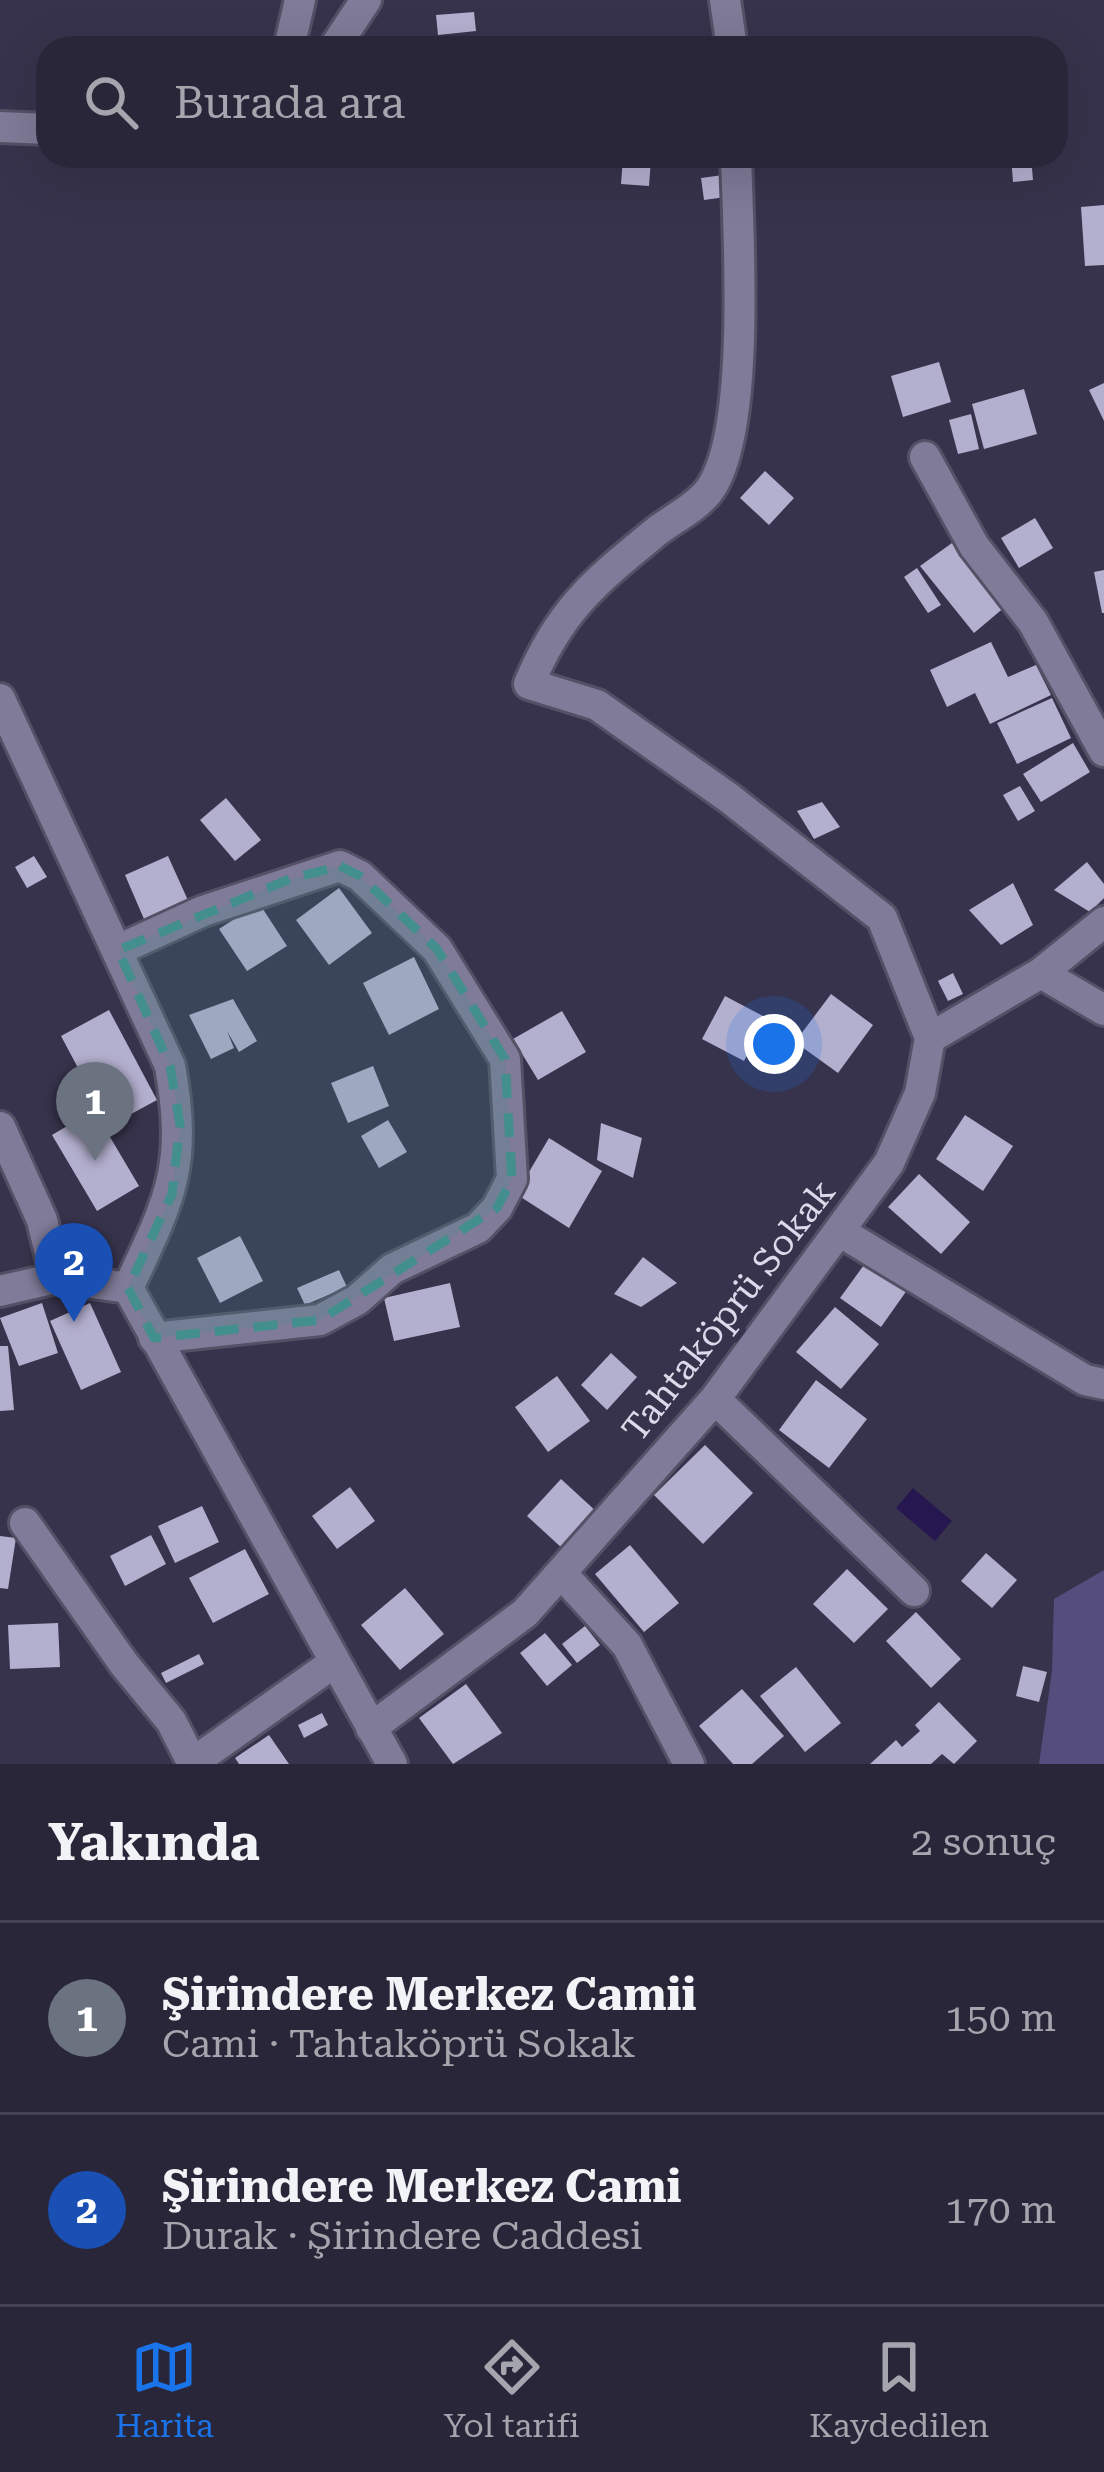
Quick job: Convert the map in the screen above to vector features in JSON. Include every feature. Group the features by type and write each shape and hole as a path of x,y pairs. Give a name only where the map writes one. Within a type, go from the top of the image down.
{"street":[{"path":"292,36 300,0"},
{"path":"337,36 340,0"},
{"path":"342,36 366,0"},
{"path":"725,0 730,36"},
{"path":"0,127 36,129"},
{"path":"736,168 734,403 727,457 704,496 588,589 551,633 530,683 597,705 729,798 882,918 930,1038 1041,973 1104,922"},
{"path":"925,457 974,546 1034,622 1104,751"},
{"path":"0,700 170,1066 180,1124 172,1194 128,1288"},
{"path":"118,950 203,911 340,866 360,876 437,949 505,1059 511,1094 512,1179 497,1208 478,1228 392,1269 357,1300 320,1320 154,1338"},
{"path":"1041,973 1104,1010"},
{"name":"Tahtaköprü Sokak","path":"371,1728 525,1612 715,1399 890,1163 920,1093 930,1038"},
{"path":"0,1127 42,1220 56,1278"},
{"path":"839,1231 1085,1380 1104,1384"},
{"path":"0,1291 56,1278 128,1288"},
{"path":"128,1288 332,1664 392,1764"},
{"path":"715,1399 914,1591"},
{"path":"25,1522 124,1664 171,1720 192,1764 332,1664"},
{"path":"561,1573 627,1645 689,1764"}],"highlighted area":[{"path":"340,866 360,876 437,949 505,1059 512,1179 497,1208 320,1320 154,1338 128,1288 172,1194 180,1124 170,1066 118,950 290,879"}],"shaded area":[{"path":"913,1488 952,1521 935,1541 896,1508"},
{"path":"1104,1570 1104,1764 1039,1764 1052,1671 1054,1599"}],"building":[{"path":"474,12 476,31 438,35 436,15"},
{"path":"622,168 650,168 649,186 621,184"},
{"path":"1012,168 1032,168 1033,180 1013,182"},
{"path":"723,175 726,197 704,200 701,178"},
{"path":"1104,205 1104,265 1085,266 1081,207"},
{"path":"939,362 951,402 903,417 891,376"},
{"path":"1104,383 1104,421 1089,390"},
{"path":"1024,389 1037,434 984,449 972,404"},
{"path":"971,414 979,449 958,454 949,420"},
{"path":"765,471 794,498 769,525 740,498"},
{"path":"1035,518 1053,548 1019,568 1001,538"},
{"path":"952,543 1006,606 974,633 920,566"},
{"path":"917,568 941,605 928,613 904,577"},
{"path":"1104,570 1104,613 1102,613 1094,572"},
{"path":"991,642 1008,677 1036,665 1051,695 990,724 975,693 947,707 930,670"},
{"path":"1052,698 1071,738 1017,764 997,723"},
{"path":"1073,743 1090,772 1041,802 1023,774"},
{"path":"1020,786 1035,811 1018,821 1003,795"},
{"path":"226,798 261,840 235,861 200,820"},
{"path":"822,802 840,827 814,839 797,811"},
{"path":"34,856 47,877 27,888 15,867"},
{"path":"168,856 191,907 147,926 125,875"},
{"path":"1087,862 1104,884 1104,898 1090,912 1054,890"},
{"path":"1013,883 1033,925 1001,945 969,910"},
{"path":"339,888 372,933 329,965 296,920"},
{"path":"259,903 287,946 247,971 219,929"},
{"path":"414,957 439,1009 389,1035 363,983"},
{"path":"953,973 963,994 948,1001 938,981"},
{"path":"831,994 873,1025 838,1073 795,1042"},
{"path":"725,996 767,1018 744,1061 702,1039"},
{"path":"233,999 257,1041 239,1052 227,1031 234,1048 211,1059 189,1015"},
{"path":"109,1010 157,1100 109,1126 61,1036"},
{"path":"562,1011 586,1052 538,1080 513,1039"},
{"path":"373,1066 389,1106 348,1123 331,1083"},
{"path":"94,1110 139,1186 97,1211 52,1135"},
{"path":"965,1115 1013,1146 983,1191 936,1159"},
{"path":"388,1120 407,1152 379,1168 361,1136"},
{"path":"601,1123 642,1138 633,1178 597,1160"},
{"path":"549,1138 602,1171 569,1228 516,1194"},
{"path":"919,1174 970,1222 941,1254 888,1207"},
{"path":"240,1236 263,1281 220,1303 197,1258"},
{"path":"643,1257 677,1283 641,1307 614,1294"},
{"path":"869,1258 910,1286 881,1327 840,1298"},
{"path":"339,1270 347,1287 305,1305 297,1288"},
{"path":"450,1283 460,1327 394,1341 384,1298"},
{"path":"42,1303 58,1353 19,1366 0,1318"},
{"path":"90,1303 121,1372 81,1390 50,1321"},
{"path":"835,1307 879,1344 841,1389 796,1352"},
{"path":"0,1346 8,1346 14,1410 0,1411"},
{"path":"611,1353 637,1377 607,1410 581,1385"},
{"path":"557,1376 590,1421 548,1452 515,1407"},
{"path":"816,1380 867,1419 829,1468 779,1430"},
{"path":"705,1445 753,1493 703,1544 654,1495"},
{"path":"561,1479 598,1513 563,1549 527,1516"},
{"path":"350,1487 375,1521 337,1549 312,1516"},
{"path":"202,1506 219,1542 175,1563 158,1526"},
{"path":"151,1535 166,1564 125,1586 110,1556"},
{"path":"0,1536 16,1538 8,1589 0,1588"},
{"path":"630,1545 679,1603 644,1632 595,1574"},
{"path":"245,1549 269,1594 213,1623 189,1578"},
{"path":"986,1553 1017,1580 992,1608 961,1581"},
{"path":"847,1569 888,1609 854,1643 813,1604"},
{"path":"405,1588 444,1634 400,1670 361,1625"},
{"path":"916,1612 961,1659 931,1688 886,1641"},
{"path":"58,1623 60,1667 10,1669 8,1625"},
{"path":"585,1626 600,1645 577,1663 562,1644"},
{"path":"545,1633 572,1665 547,1686 520,1653"},
{"path":"199,1654 204,1664 166,1683 161,1673"},
{"path":"1023,1666 1047,1672 1039,1702 1016,1696"},
{"path":"796,1667 841,1723 805,1752 760,1696"},
{"path":"466,1684 502,1733 453,1764 419,1718"},
{"path":"742,1689 784,1736 752,1764 733,1764 699,1726"},
{"path":"939,1702 977,1741 954,1764 942,1754 931,1764 870,1764 896,1740 902,1747 920,1731 915,1725"},
{"path":"322,1713 328,1725 304,1738 298,1725"},
{"path":"269,1735 289,1764 239,1764 235,1758"}],"place":[{"name":"Şirindere Merkez Camii","path":"95,1161"},
{"name":"Şirindere Merkez Cami","path":"74,1322"}]}
